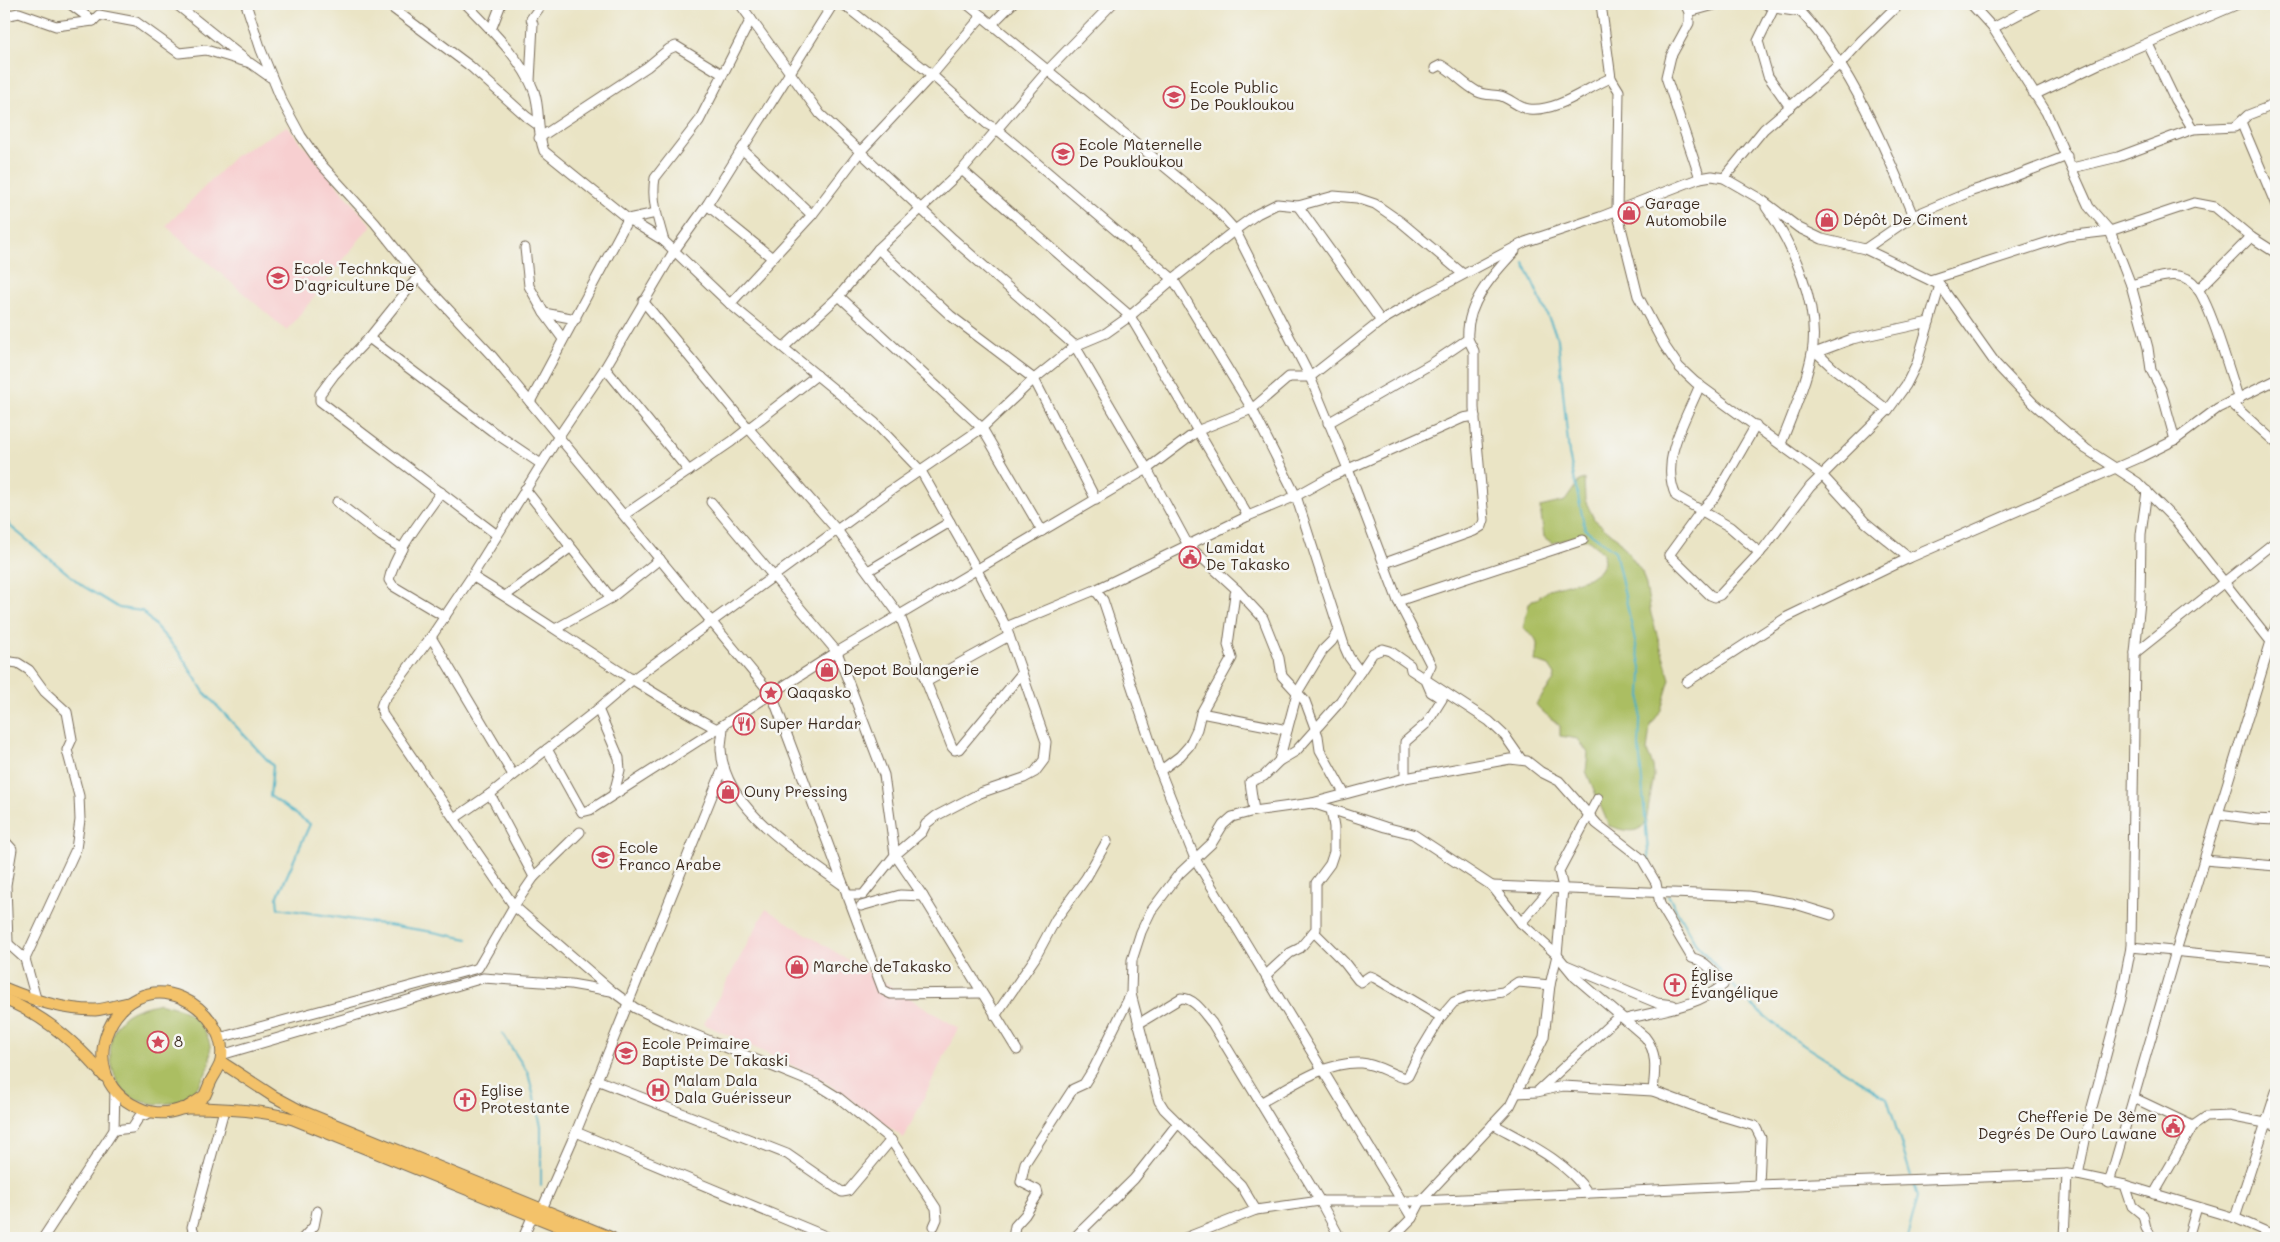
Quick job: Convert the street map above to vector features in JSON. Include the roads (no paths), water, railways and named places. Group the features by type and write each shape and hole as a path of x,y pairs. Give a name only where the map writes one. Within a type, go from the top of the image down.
{"main road":[{"path":"4,988 38,1002 97,1010 130,1003 144,996 161,994 178,996 192,1002 209,1018 219,1038 221,1058 204,1095 186,1108"},
{"path":"4,999 34,1013 74,1042 113,1088 125,1100 138,1108 152,1112 169,1112 186,1108 265,1112 293,1119 537,1212 612,1238"},
{"path":"113,1088 103,1064 103,1040 113,1019 130,1003"},
{"path":"221,1058 273,1096 299,1110 537,1212 588,1238"}],"street":[{"path":"70,4 93,21"},
{"path":"176,4 250,63 266,72 274,82"},
{"path":"246,4 274,82 301,136 320,163 375,223 418,277 492,356 772,695 857,922 886,993 981,993"},
{"path":"387,4 470,66 538,125"},
{"path":"466,4 491,30 530,81 536,98 539,138 544,151 628,219 664,240 730,304 875,423 921,471 978,570 1006,627 1046,742 1046,752 1041,766 1024,778 980,793 936,816 926,824 922,832 895,855 863,895 857,922"},
{"path":"491,30 501,4"},
{"path":"530,81 533,24 531,19 542,4"},
{"path":"740,4 820,114 921,209 1075,346 1147,469 1188,545 1238,590 1263,618 1279,658 1282,676 1305,701 1320,750 1344,793"},
{"path":"833,4 707,205 674,251 605,368 558,436 472,576 431,637 390,691 381,707 383,715 514,906 628,1003 671,1026 818,1085 839,1098 892,1140 936,1208 937,1219 934,1226"},
{"path":"842,4 932,75 981,119 998,130 1173,279 1252,410 1296,496 1349,657 1360,672"},
{"path":"967,4 1216,209 1234,230 1310,377 1348,469 1398,601 1431,664 1425,678 1431,692 1442,699 1427,723 1405,742 1405,778"},
{"path":"992,24 1012,4"},
{"path":"784,347 839,296 878,249 962,170 1048,70 1112,4"},
{"path":"1601,4 1611,78 1619,92 1617,211 1638,296 1664,345 1679,367 1700,385 1822,475 1865,522 1909,558"},
{"path":"1700,178 1666,77 1671,56 1689,23 1687,8 1718,4"},
{"path":"1724,178 1764,129 1841,64 1861,41 1899,4"},
{"path":"1971,4 1993,28 2046,112 2089,206 2110,232 2131,285 2148,348 2151,370 2161,389 2175,440"},
{"path":"1993,28 2038,4"},
{"path":"2034,95 2148,44 2216,8 2238,4"},
{"path":"1790,107 1768,76 1758,41 1770,6 1801,12 1841,64 1896,175 1913,216"},
{"path":"4,16 19,13 56,26 93,21 99,14 136,22 179,53 206,50 250,63"},
{"path":"730,304 812,215 860,152 932,75 982,16"},
{"path":"664,240 656,213 653,188 655,178 699,121 751,19"},
{"path":"2148,44 2175,100 2193,129"},
{"path":"539,138 676,46 722,74"},
{"path":"1435,68 1440,65 1478,92 1485,95 1499,96 1530,109 1547,108 1564,103 1592,86 1611,78"},
{"path":"2072,168 2118,157 2193,129 2234,127 2248,115 2276,104"},
{"path":"2241,122 2276,205"},
{"path":"742,149 812,215"},
{"path":"1865,249 1913,216 1972,191 2067,156"},
{"path":"962,170 1130,316 1248,516"},
{"path":"1385,564 1474,531 1482,526 1484,520 1473,388 1474,351 1468,339 1468,323 1482,290 1525,242 1617,211 1700,178 1712,176 1724,178 1762,200 1799,228 1822,239 1865,249 1940,285 1996,364 2034,404 2086,450 2148,491 2176,521 2274,644"},
{"path":"455,818 490,794 632,680 713,623 837,530 982,428 1034,379 1075,346 1106,333 1130,316 1234,230 1257,214 1277,204 1298,206 1334,196 1357,198 1375,204 1401,222 1463,274"},
{"path":"1762,200 1790,247 1803,283 1814,324 1814,353 1781,444"},
{"path":"1930,280 2067,236 2110,232 2194,203 2215,207 2251,237 2276,253"},
{"path":"707,205 772,257"},
{"path":"1298,206 1381,321"},
{"path":"628,219 656,213"},
{"path":"530,402 628,219"},
{"path":"2198,290 2251,237"},
{"path":"547,749 582,812 590,810 614,793 772,695 836,652 1147,469 1199,430 1252,410 1289,377 1310,377 1381,321 1463,274 1519,247"},
{"path":"525,248 529,286 544,313 563,339"},
{"path":"878,249 951,316 1034,379 1096,500"},
{"path":"2131,285 2160,277 2178,276 2192,281 2203,297 2234,401 2276,443"},
{"path":"418,277 369,338 334,375 320,394 320,401 497,535"},
{"path":"1756,425 1714,498 1701,511 1669,555 1710,595 1715,597 1720,595 1760,553 1822,475 1888,410 1914,370 1940,285"},
{"path":"839,296 982,428 1042,531"},
{"path":"644,301 749,429 837,530 900,616 955,750 960,749 1022,672"},
{"path":"544,313 576,319"},
{"path":"1814,353 1852,339 1929,322"},
{"path":"369,338 492,431 541,464"},
{"path":"1328,423 1431,364 1468,339"},
{"path":"1814,353 1888,410"},
{"path":"605,368 689,471"},
{"path":"624,515 749,429 817,375"},
{"path":"1687,682 1787,618 1909,558 2141,457 2175,440 2196,422 2218,408 2276,380"},
{"path":"1700,385 1672,455 1669,473 1676,496 1730,527 1760,553"},
{"path":"1006,627 1095,590 1248,516 1296,496 1348,469 1463,418 1475,416"},
{"path":"525,489 611,598"},
{"path":"2078,1175 2091,1111 2121,999 2130,947 2135,653 2140,601 2141,534 2148,491"},
{"path":"441,492 403,549 391,570 389,580 393,586 445,617"},
{"path":"337,502 387,540 403,549"},
{"path":"711,502 836,652 884,775 895,855 923,896 1017,1050"},
{"path":"868,572 950,522"},
{"path":"1398,601 1583,540"},
{"path":"2135,653 2276,541"},
{"path":"505,596 570,548"},
{"path":"557,628 611,598 660,559"},
{"path":"472,576 557,628 632,680 720,727"},
{"path":"1095,590 1103,600 1160,772 1195,859 1412,1218"},
{"path":"1160,772 1180,756 1188,746 1197,729 1200,713 1232,658 1228,645 1235,594 1238,590"},
{"path":"2109,1182 2176,951 2274,644 2276,625"},
{"path":"1279,761 1297,693 1323,650 1332,641 1339,629"},
{"path":"926,682 1009,636"},
{"path":"431,637 514,775"},
{"path":"1254,811 1250,782 1264,776 1279,761 1296,752 1339,703 1373,653 1383,649 1390,651 1410,665 1411,670 1489,721 1505,736 1521,759 1541,772 1560,780 1589,815 1642,860 1656,884 1660,904 1692,958 1698,959 1710,968 1723,985 1716,991 1686,1006 1622,1017 1537,1092"},
{"path":"4,661 18,663 29,670 45,692 66,712 72,739 67,750 79,796 80,820 76,849 24,960"},
{"path":"598,709 619,758 620,770 614,793"},
{"path":"1200,713 1287,730"},
{"path":"720,727 724,766 737,793 767,829 844,886"},
{"path":"1256,1210 1241,1185 1178,1123 1159,1101 1130,994 1132,960 1141,932 1151,911 1179,874 1212,843 1223,824 1232,817 1254,811 1312,803 1405,778 1488,762 1521,759"},
{"path":"523,1238 576,1132 724,766"},
{"path":"490,794 534,877"},
{"path":"1392,1238 1412,1218 1421,1201 1510,1106 1544,1037 1550,985 1559,959 1563,888 1559,871 1598,798"},
{"path":"1312,803 1385,827 1413,834 1492,886 1521,923 1645,1037 1654,1050 1656,1066 1653,1091"},
{"path":"1266,975 1290,952 1300,948 1314,932 1317,922 1316,883 1330,864 1334,852 1334,827 1331,809"},
{"path":"2219,814 2276,820"},
{"path":"219,1038 478,968 514,906 534,877 580,832"},
{"path":"4,840 12,848 6,885 6,941 24,960 38,1002"},
{"path":"995,1016 1035,958 1047,934 1086,878 1107,841"},
{"path":"2204,860 2276,866"},
{"path":"1492,886 1749,896 1792,903 1831,915"},
{"path":"1521,923 1551,888"},
{"path":"861,906 900,894 923,896"},
{"path":"847,895 863,895"},
{"path":"1314,932 1344,962 1358,980 1361,982 1370,976 1441,1017"},
{"path":"2130,947 2276,961"},
{"path":"1559,959 1657,1003 1686,1006"},
{"path":"221,1058 483,978 571,984 612,991"},
{"path":"1260,1103 1323,1070 1361,1063 1381,1068 1405,1078 1408,1076 1441,1017 1454,1002 1468,997 1503,992 1518,982 1550,985"},
{"path":"1013,1238 1015,1226 1025,1215 1038,1192 1021,1182 1025,1163 1074,1089 1084,1084 1094,1068 1130,994"},
{"path":"1138,1024 1174,1001 1186,998 1193,1002 1212,1023 1320,1201 1340,1238"},
{"path":"597,1080 787,1154 842,1192 848,1191 892,1140"},
{"path":"1517,1094 1563,1086 1653,1091 1715,1114 1755,1126 1761,1143 1759,1185"},
{"path":"43,1238 114,1130 113,1088"},
{"path":"2235,1218 2276,1092"},
{"path":"2134,1098 2193,1126"},
{"path":"196,1238 192,1227 224,1110"},
{"path":"114,1130 132,1128 139,1117 152,1112"},
{"path":"2154,1194 2193,1126 2206,1117 2216,1115 2229,1116 2276,1125"},
{"path":"1074,1238 1134,1179 1178,1123"},
{"path":"1492,1124 1543,1153 1579,1181 1588,1193"},
{"path":"576,1132 830,1238"},
{"path":"2064,1238 2067,1174"},
{"path":"1185,1238 1256,1210 1320,1201 1401,1199 1421,1201 1759,1185 2067,1174 2125,1184 2235,1218 2262,1234 2276,1236"},
{"path":"2125,1184 2132,1206 2143,1215 2146,1228 2152,1238"},
{"path":"2188,1238 2197,1207"},
{"path":"303,1238 314,1226 317,1212"},
{"path":"1082,1230 1089,1238"}],"waterway":[{"path":"1524,263 1558,339 1569,454 1585,529 1615,551 1642,672 1639,747 1649,863"},
{"path":"4,516 10,526 83,586 119,608 142,611 179,652 204,692 273,766 270,796 310,824 277,898 278,908 468,939"},
{"path":"1668,895 1695,943 1748,1002 1789,1036 1887,1098 1911,1176"},
{"path":"502,1033 528,1073 541,1126 541,1186"},
{"path":"1907,1238 1918,1197 1914,1183"}],"place":[{"name":"Ecole Public De Poukloukou","path":"1174,97"},
{"name":"Ecole Maternelle De Poukloukou","path":"1063,154"},
{"name":"Garage Automobile","path":"1629,213"},
{"name":"Dépôt De Ciment","path":"1827,220"},
{"name":"Ecole Technkque D'agriculture De","path":"278,278"},
{"name":"Lamidat De Takasko","path":"1190,557"},
{"name":"Depot Boulangerie","path":"827,670"},
{"name":"Qaqasko","path":"771,693"},
{"name":"Super Hardar","path":"744,724"},
{"name":"Ouny Pressing","path":"728,792"},
{"name":"Ecole Franco Arabe","path":"603,857"},
{"name":"Marche deTakasko","path":"797,967"},
{"name":"Église Évangélique","path":"1675,985"},
{"name":"8","path":"158,1042"},
{"name":"Ecole Primaire Baptiste De Takaski","path":"626,1053"},
{"name":"Malam Dala Dala Guérisseur","path":"658,1090"},
{"name":"Eglise Protestante","path":"465,1100"},
{"name":"Chefferie De 3ème Degrés De Ouro Lawane","path":"2173,1126"}]}
